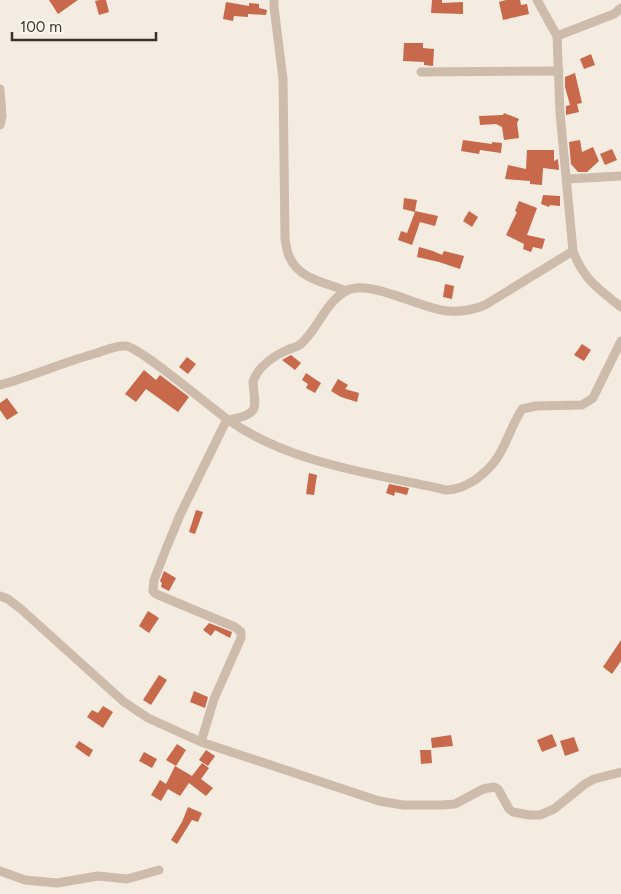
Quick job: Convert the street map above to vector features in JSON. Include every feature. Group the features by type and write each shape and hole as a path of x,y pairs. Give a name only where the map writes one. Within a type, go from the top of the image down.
{"street":[{"path":"274,0 283,79 285,239 289,257 296,269 308,277 346,291 364,288 384,292 434,309 447,311 471,310 485,305 573,251"},
{"path":"537,0 557,36 560,113 573,251 589,281 621,307"},
{"path":"557,36 614,14 621,8"},
{"path":"421,72 559,72"},
{"path":"0,89 2,104 0,125"},
{"path":"567,179 621,176"},
{"path":"228,420 239,418 252,411 256,402 253,382 262,367 278,355 300,345 333,303 346,291"},
{"path":"0,385 75,359 116,347 128,346 146,357 228,420 261,439 300,456 417,484 454,490 473,481 484,473 498,458 522,410 536,406 582,405 593,398 621,341"},
{"path":"201,742 214,699 241,638 241,632 236,627 156,594 153,591 153,587 159,566 180,515 228,420"},
{"path":"0,596 8,599 22,610 124,702 148,718 201,742 355,794 403,805 426,806 455,804 482,789 494,787 498,788 510,810 529,815 548,813 585,784 594,779 621,772"},
{"path":"0,871 25,880 57,882 98,876 128,879 159,870"}],"building":[{"path":"49,0 78,0 58,14"},
{"path":"106,0 109,12 99,15 95,1"},
{"path":"432,0 442,0 442,3 463,2 463,14 431,13"},
{"path":"520,0 521,5 527,4 529,14 503,20 499,2"},
{"path":"226,2 249,6 249,3 259,4 259,8 267,10 266,15 248,14 248,17 234,16 233,21 223,19"},
{"path":"404,43 423,43 423,48 434,49 433,66 424,65 424,62 403,61"},
{"path":"591,54 595,65 584,69 580,59"},
{"path":"575,73 582,103 577,104 579,112 566,115 566,106 570,105 565,87 565,77"},
{"path":"504,113 519,119 517,123 519,138 504,140 502,127 496,124 480,125 479,116 503,115"},
{"path":"463,140 492,144 492,142 502,143 501,153 480,150 479,154 461,151"},
{"path":"580,140 582,152 593,147 599,161 587,172 578,172 571,164 569,142"},
{"path":"612,149 617,160 605,165 600,154"},
{"path":"527,150 554,150 554,161 558,159 559,170 543,168 542,185 530,184 530,181 505,179 508,165 526,169"},
{"path":"543,195 560,196 560,206 550,205 549,207 541,204"},
{"path":"404,198 417,200 415,211 438,216 435,226 420,222 412,245 398,240 401,231 407,233 415,212 403,209"},
{"path":"519,201 537,208 527,235 545,239 542,249 533,247 531,252 523,249 524,244 506,235 517,212 515,211"},
{"path":"469,211 478,217 472,227 463,221"},
{"path":"419,247 442,255 444,251 464,256 460,269 417,257"},
{"path":"445,284 454,286 452,299 443,297"},
{"path":"582,344 591,350 584,361 574,355"},
{"path":"291,355 301,363 295,370 282,360"},
{"path":"187,357 196,364 188,374 179,367"},
{"path":"144,370 156,380 160,375 189,397 178,412 146,389 136,402 125,394"},
{"path":"306,373 321,383 315,393 306,388 308,384 302,380"},
{"path":"338,379 348,385 345,389 359,393 357,402 341,397 331,391"},
{"path":"7,398 18,413 7,420 0,410 0,403"},
{"path":"309,473 317,475 314,495 306,494"},
{"path":"389,484 409,488 407,495 395,492 394,496 386,493"},
{"path":"196,510 203,512 195,534 189,532"},
{"path":"164,571 176,578 169,591 161,587 162,583 160,581"},
{"path":"148,611 159,618 149,633 139,626"},
{"path":"209,623 232,632 230,638 215,630 211,636 203,630"},
{"path":"621,640 621,661 612,674 603,667"},
{"path":"159,675 167,680 151,705 143,700"},
{"path":"194,691 208,697 205,708 190,702"},
{"path":"103,706 113,712 103,728 87,717 92,710 98,713"},
{"path":"552,734 557,746 542,752 537,740"},
{"path":"451,735 453,746 432,748 431,738"},
{"path":"574,737 579,751 565,756 560,741"},
{"path":"79,741 93,750 89,757 75,747"},
{"path":"177,744 186,750 176,766 166,760"},
{"path":"206,750 215,756 208,766 199,760"},
{"path":"420,750 431,750 432,763 421,764"},
{"path":"144,752 157,759 152,768 139,761"},
{"path":"202,763 209,768 201,779 213,788 206,796 189,783 180,796 168,789 161,801 151,795 160,780 166,784 175,766 192,776"},
{"path":"188,807 202,813 198,822 192,820 177,844 171,840 182,822"}]}
